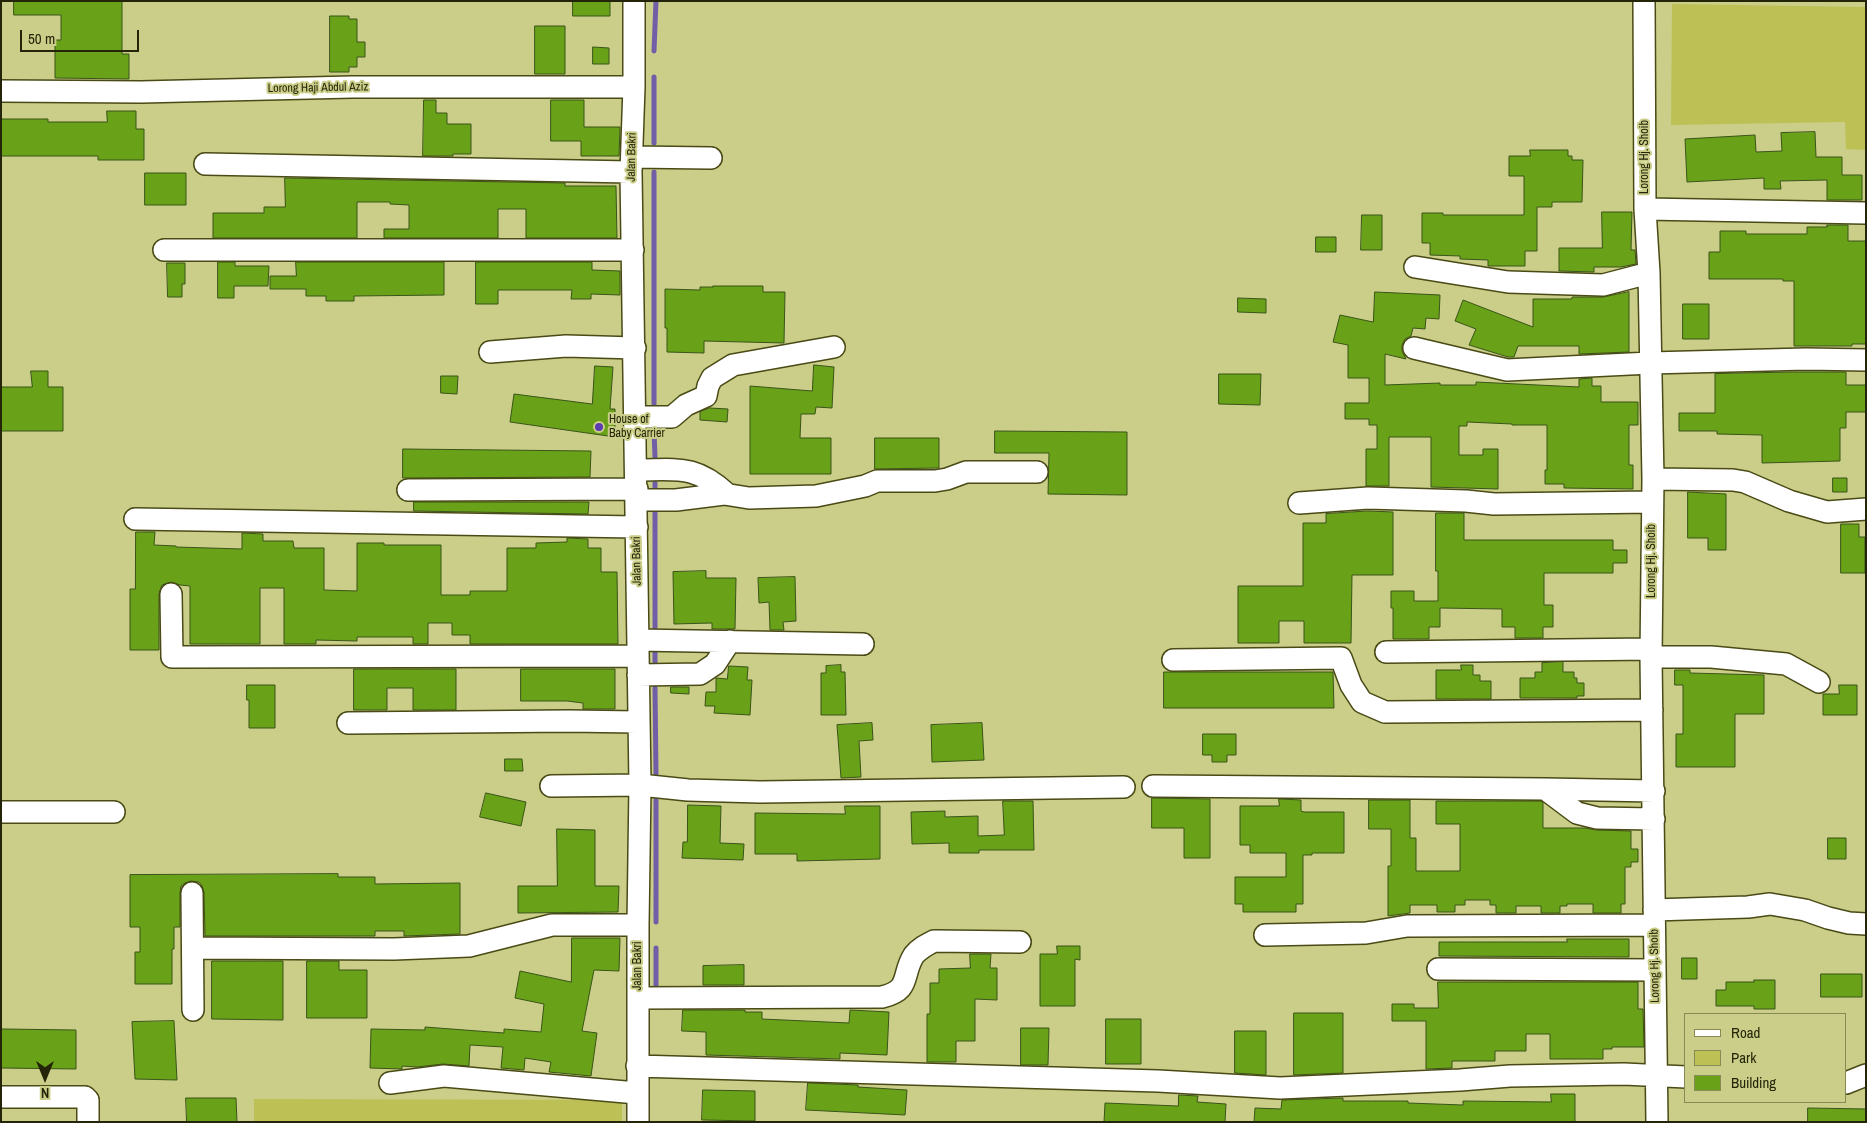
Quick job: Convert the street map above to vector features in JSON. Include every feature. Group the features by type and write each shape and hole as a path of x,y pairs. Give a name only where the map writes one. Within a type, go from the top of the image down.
{"street":[{"name":"Jalan Bakri","path":"634,1 632,164 640,785 638,1122"},
{"name":"Lorong Hj. Shoib","path":"1644,1 1646,210 1653,479 1651,653 1657,1122"},
{"name":"Lorong Haji Abdul Aziz","path":"1,91 141,92 352,87 634,87"},
{"path":"205,164 632,164 711,158"},
{"path":"1646,210 1866,213"},
{"path":"164,250 633,250"},
{"path":"1415,267 1508,282 1603,285 1649,273"},
{"path":"490,352 566,346 635,348"},
{"path":"635,417 672,417 686,405 706,396 712,378 733,365 834,347"},
{"path":"1414,348 1507,370 1650,363 1806,359 1866,360"},
{"path":"637,487 684,469 700,474 716,483 727,494"},
{"path":"408,490 637,487 676,500 727,494 749,498 816,496 865,486 877,481 935,481 966,472 1037,472"},
{"path":"1653,479 1733,480 1745,482 1789,501 1827,512 1866,510"},
{"path":"1299,503 1368,498 1466,501 1494,504 1652,502"},
{"path":"135,519 637,527"},
{"path":"171,594 172,657 638,657 730,641 863,644"},
{"path":"638,657 700,674 715,664 730,641"},
{"path":"1386,652 1651,653 1711,657 1786,664 1819,682"},
{"path":"1173,660 1341,658 1351,685 1362,702 1386,712 1652,710"},
{"path":"348,723 638,722"},
{"path":"551,786 640,785 688,790 760,792 1124,787"},
{"path":"1153,786 1654,791"},
{"path":"1545,790 1577,813 1597,818 1654,819"},
{"path":"1,812 114,812"},
{"path":"192,893 193,1010"},
{"path":"1265,936 1366,933 1408,926 1654,918 1770,904 1805,910 1849,923 1866,924"},
{"path":"192,948 394,949 469,946 552,925 638,925"},
{"path":"638,998 882,997 892,994 903,986 913,956 922,947 934,941 1020,942"},
{"path":"1438,970 1655,970"},
{"path":"637,1066 1158,1081 1280,1088 1510,1076 1657,1075 1684,1077"},
{"path":"1847,1083 1866,1075"},
{"path":"390,1083 444,1076 637,1093"},
{"path":"1,1097 85,1097 88,1100 88,1122"}],"green space":[{"path":"1672,4 1866,7 1866,150 1846,149 1845,122 1671,125"},
{"path":"254,1099 622,1100 622,1122 254,1122"}],"building":[{"path":"14,1 122,1 122,54 129,54 129,79 55,78 55,40 61,40 61,15 14,15"},
{"path":"573,1 610,1 610,16 573,16"},
{"path":"330,16 349,16 349,19 357,19 357,42 365,42 365,57 357,57 357,67 349,67 349,72 330,72"},
{"path":"535,26 565,26 565,74 535,74"},
{"path":"593,47 609,48 609,64 593,64"},
{"path":"424,100 436,100 436,113 447,113 447,124 471,124 471,154 423,156"},
{"path":"551,100 584,100 584,127 620,127 619,156 581,156 581,141 551,141"},
{"path":"107,111 136,111 136,129 144,129 144,160 98,160 98,156 1,156 1,119 48,119 48,122 107,122"},
{"path":"1815,132 1816,157 1842,157 1842,175 1862,175 1862,200 1827,200 1827,180 1780,181 1781,189 1764,189 1764,178 1687,182 1685,139 1755,135 1756,152 1782,151 1781,133"},
{"path":"1530,150 1568,150 1568,156 1572,156 1572,160 1583,160 1582,202 1552,202 1552,207 1537,207 1537,251 1525,251 1525,266 1488,266 1488,260 1460,259 1460,256 1430,255 1430,243 1422,243 1422,213 1443,213 1443,215 1524,215 1524,176 1509,176 1509,156 1530,156"},
{"path":"145,173 186,173 186,205 145,205"},
{"path":"285,178 565,183 565,186 616,186 617,238 526,238 526,209 498,209 498,238 384,238 384,229 409,229 409,205 390,204 390,202 357,202 357,238 213,238 213,213 264,213 264,207 285,207"},
{"path":"1602,212 1632,212 1631,250 1635,250 1636,264 1621,267 1594,267 1594,272 1559,271 1559,248 1602,248"},
{"path":"1362,215 1382,215 1382,250 1361,250"},
{"path":"1827,225 1848,225 1848,241 1866,241 1866,344 1852,344 1852,346 1794,346 1794,281 1783,281 1783,279 1709,279 1709,252 1720,252 1720,231 1746,231 1746,234 1807,234 1807,227 1827,227"},
{"path":"1316,237 1336,237 1336,252 1316,252"},
{"path":"218,262 235,262 235,266 269,266 268,286 234,286 234,298 218,298"},
{"path":"296,262 444,262 444,295 354,296 354,301 326,301 326,296 306,296 306,289 270,289 270,276 296,276"},
{"path":"476,262 592,262 592,270 620,271 620,295 591,294 591,299 571,299 572,290 498,290 498,304 476,304"},
{"path":"167,263 185,263 185,284 182,284 182,297 168,297"},
{"path":"763,286 763,292 785,292 784,343 704,341 704,353 667,352 665,289 700,290 700,287"},
{"path":"1375,292 1440,295 1439,319 1426,318 1425,329 1413,328 1411,336 1405,339 1402,345 1402,351 1406,359 1385,354 1385,385 1440,383 1440,385 1476,385 1476,382 1579,387 1579,379 1592,378 1592,386 1601,386 1601,402 1638,402 1638,425 1629,425 1629,465 1633,465 1633,489 1564,488 1564,484 1545,484 1545,470 1547,470 1547,425 1467,422 1467,426 1459,426 1459,455 1483,455 1483,449 1498,449 1498,489 1431,487 1431,437 1389,437 1389,486 1366,486 1366,449 1377,449 1377,425 1369,425 1369,419 1345,419 1345,403 1369,403 1369,378 1348,378 1348,345 1333,342 1340,315 1373,322"},
{"path":"1629,292 1629,352 1579,354 1579,346 1518,346 1514,357 1508,357 1469,345 1476,329 1455,321 1463,300 1533,327 1533,299 1603,297"},
{"path":"1238,298 1266,299 1266,313 1238,312"},
{"path":"1683,304 1709,304 1709,339 1683,339"},
{"path":"814,365 834,367 832,408 816,407 815,414 801,414 800,438 831,438 831,474 750,474 750,386 812,391"},
{"path":"595,366 613,367 610,409 615,409 615,437 510,422 514,394 592,404"},
{"path":"31,371 48,371 48,387 63,387 63,431 1,431 1,387 32,387"},
{"path":"1846,372 1846,385 1866,385 1866,412 1846,412 1846,428 1840,428 1840,461 1762,463 1762,435 1717,434 1717,431 1679,431 1679,413 1715,413 1715,374"},
{"path":"1219,374 1261,374 1260,405 1219,404"},
{"path":"441,376 458,376 457,394 441,393"},
{"path":"710,408 728,409 727,422 700,420 700,412"},
{"path":"995,431 1127,432 1127,495 1048,494 1049,453 995,453"},
{"path":"875,438 939,438 939,468 875,469"},
{"path":"403,449 591,451 590,477 403,478"},
{"path":"1833,478 1847,478 1847,492 1833,492"},
{"path":"1688,492 1726,494 1726,550 1708,550 1708,538 1688,538"},
{"path":"414,502 589,502 588,514 414,511"},
{"path":"1368,511 1393,512 1393,575 1352,575 1351,643 1304,643 1304,621 1279,621 1279,643 1238,643 1238,586 1303,586 1303,523 1326,523 1326,514"},
{"path":"1436,513 1464,513 1464,540 1613,540 1613,550 1627,550 1627,563 1613,563 1613,573 1544,573 1544,605 1553,605 1553,627 1543,627 1543,638 1515,638 1515,627 1502,627 1502,609 1440,608 1440,627 1429,627 1429,639 1393,639 1391,591 1414,591 1414,601 1438,601"},
{"path":"1841,524 1859,524 1859,537 1865,537 1865,573 1841,573"},
{"path":"136,532 155,532 154,545 176,547 242,549 242,533 263,534 263,541 293,541 294,548 324,548 324,590 357,591 357,543 441,545 441,595 470,595 470,591 507,591 507,548 536,548 536,543 567,542 567,538 588,539 588,548 601,548 601,572 617,572 618,644 470,644 470,635 452,635 452,623 428,623 428,644 413,644 413,637 357,637 357,641 316,640 316,644 284,644 284,588 260,588 260,644 190,644 190,586 171,582 162,585 159,594 159,650 130,650 130,589 135,589"},
{"path":"706,571 706,578 736,578 735,629 712,629 712,623 674,624 673,572"},
{"path":"795,577 796,621 783,622 784,630 770,630 769,602 759,603 758,578"},
{"path":"1563,662 1563,672 1574,672 1574,678 1577,678 1577,683 1584,683 1584,696 1577,696 1577,698 1520,698 1520,678 1535,678 1535,672 1542,672 1542,663"},
{"path":"841,665 841,672 845,672 846,715 821,715 821,673 826,673 826,666"},
{"path":"1461,665 1473,665 1473,675 1480,675 1480,681 1491,681 1491,699 1436,699 1436,670 1461,670"},
{"path":"729,666 748,667 747,680 752,680 750,715 714,713 715,706 705,706 706,692 716,692 716,678 727,679"},
{"path":"354,669 456,669 456,710 413,710 413,688 387,688 387,710 354,710"},
{"path":"521,669 615,669 615,709 583,709 583,703 567,701 521,701"},
{"path":"1675,670 1690,670 1690,673 1764,675 1764,714 1735,714 1735,767 1676,767 1676,734 1683,734 1683,685 1675,685"},
{"path":"1164,672 1333,672 1334,708 1164,708"},
{"path":"247,685 275,685 275,728 249,728"},
{"path":"1839,685 1857,685 1857,715 1823,715 1823,694 1839,694"},
{"path":"671,687 689,687 689,694 671,693"},
{"path":"872,723 873,740 859,741 861,777 841,778 837,725"},
{"path":"982,723 984,760 932,762 931,725"},
{"path":"1203,734 1236,734 1236,755 1227,755 1227,762 1212,762 1212,755 1203,755"},
{"path":"505,759 522,759 523,771 505,771"},
{"path":"486,793 526,802 521,826 480,817"},
{"path":"1152,798 1210,799 1210,858 1184,858 1184,828 1152,828"},
{"path":"1279,799 1301,800 1301,811 1304,812 1344,812 1344,853 1312,853 1312,855 1303,855 1303,904 1296,904 1296,912 1243,912 1243,904 1235,904 1235,877 1286,877 1286,853 1250,853 1250,845 1240,845 1240,806 1279,806"},
{"path":"1369,800 1410,800 1410,838 1416,838 1416,871 1460,871 1460,824 1436,824 1436,801 1541,801 1543,803 1543,828 1631,831 1631,849 1638,849 1638,862 1631,862 1631,867 1625,867 1625,904 1621,904 1621,913 1593,913 1593,904 1567,904 1567,906 1560,906 1560,913 1541,913 1541,906 1516,906 1516,913 1496,913 1496,905 1490,905 1490,900 1465,900 1465,905 1455,905 1455,912 1437,912 1437,905 1410,905 1410,913 1388,916 1388,866 1391,866 1391,829 1369,829"},
{"path":"1003,801 1033,801 1034,850 979,850 979,853 949,853 949,843 912,844 911,812 945,811 945,817 978,816 978,836 1004,835"},
{"path":"688,805 721,806 720,843 744,844 743,860 682,858 683,842 687,842"},
{"path":"845,806 880,806 880,859 797,861 797,854 755,854 755,813 845,814"},
{"path":"557,829 595,830 595,886 619,886 618,912 518,913 518,886 557,886"},
{"path":"1828,838 1846,838 1846,859 1828,859"},
{"path":"338,874 338,877 375,877 375,884 460,883 460,934 404,936 404,931 375,931 375,936 205,936 204,892 199,882 191,881 181,886 180,927 174,927 172,984 135,984 135,952 140,952 140,927 130,927 130,875"},
{"path":"572,938 620,938 619,971 594,970 582,1031 597,1033 591,1076 549,1072 551,1062 525,1058 524,1070 501,1068 503,1047 470,1045 469,1066 443,1064 417,1067 402,1066 402,1069 370,1068 371,1029 425,1030 425,1027 504,1033 504,1029 541,1032 544,1004 515,998 520,971 571,982"},
{"path":"1567,939 1629,939 1629,957 1439,956 1439,942 1567,942"},
{"path":"1057,946 1080,946 1080,960 1075,959 1075,1006 1040,1006 1040,954 1057,954"},
{"path":"970,954 991,954 990,968 997,968 997,1000 975,999 975,1041 956,1041 956,1062 927,1062 927,1014 930,1014 930,983 939,983 939,969 970,968"},
{"path":"1682,958 1697,958 1697,979 1682,979"},
{"path":"212,961 283,961 283,1020 212,1019"},
{"path":"307,961 339,961 339,970 367,970 367,1018 307,1018"},
{"path":"744,965 744,985 703,985 703,966"},
{"path":"1821,974 1862,974 1862,997 1821,997"},
{"path":"1754,980 1775,980 1775,1009 1754,1009 1754,1006 1716,1006 1716,990 1726,990 1726,982 1754,982"},
{"path":"1438,982 1638,982 1638,1009 1643,1009 1644,1047 1612,1047 1612,1049 1603,1049 1603,1059 1550,1059 1550,1034 1526,1034 1526,1051 1495,1051 1495,1061 1452,1061 1452,1068 1426,1069 1426,1021 1392,1021 1392,1004 1414,1004 1414,1008 1438,1008"},
{"path":"683,1010 745,1010 745,1012 762,1012 762,1019 849,1023 850,1010 889,1012 887,1055 840,1053 840,1059 706,1055 706,1032 682,1031"},
{"path":"1294,1013 1343,1013 1343,1073 1294,1075"},
{"path":"1106,1019 1141,1019 1141,1064 1106,1064"},
{"path":"174,1021 177,1080 135,1079 132,1022"},
{"path":"1021,1028 1049,1028 1048,1065 1021,1065"},
{"path":"1,1029 76,1030 76,1069 1,1068"},
{"path":"1235,1031 1266,1031 1266,1075 1235,1073"},
{"path":"808,1083 858,1085 858,1087 907,1090 905,1115 806,1110"},
{"path":"703,1090 755,1091 755,1121 702,1120"},
{"path":"1551,1094 1575,1094 1575,1122 1254,1122 1255,1108 1281,1109 1282,1100 1343,1098 1343,1101 1408,1101 1408,1103 1463,1105 1463,1101 1551,1102"},
{"path":"1179,1095 1198,1096 1197,1102 1226,1104 1225,1122 1104,1122 1105,1103 1178,1106"},
{"path":"186,1098 236,1098 237,1122 187,1122"},
{"path":"1808,1108 1866,1109 1866,1122 1808,1122"}],"waterway":[{"path":"654,51 656,1"},
{"path":"654,77 654,143"},
{"path":"654,172 654,404"},
{"path":"654,430 655,457"},
{"path":"655,513 655,627"},
{"path":"655,653 655,662"},
{"path":"655,688 656,774"},
{"path":"656,800 656,922"},
{"path":"656,948 656,985"}],"place":[{"name":"House of Baby Carrier","path":"599,427"}]}
